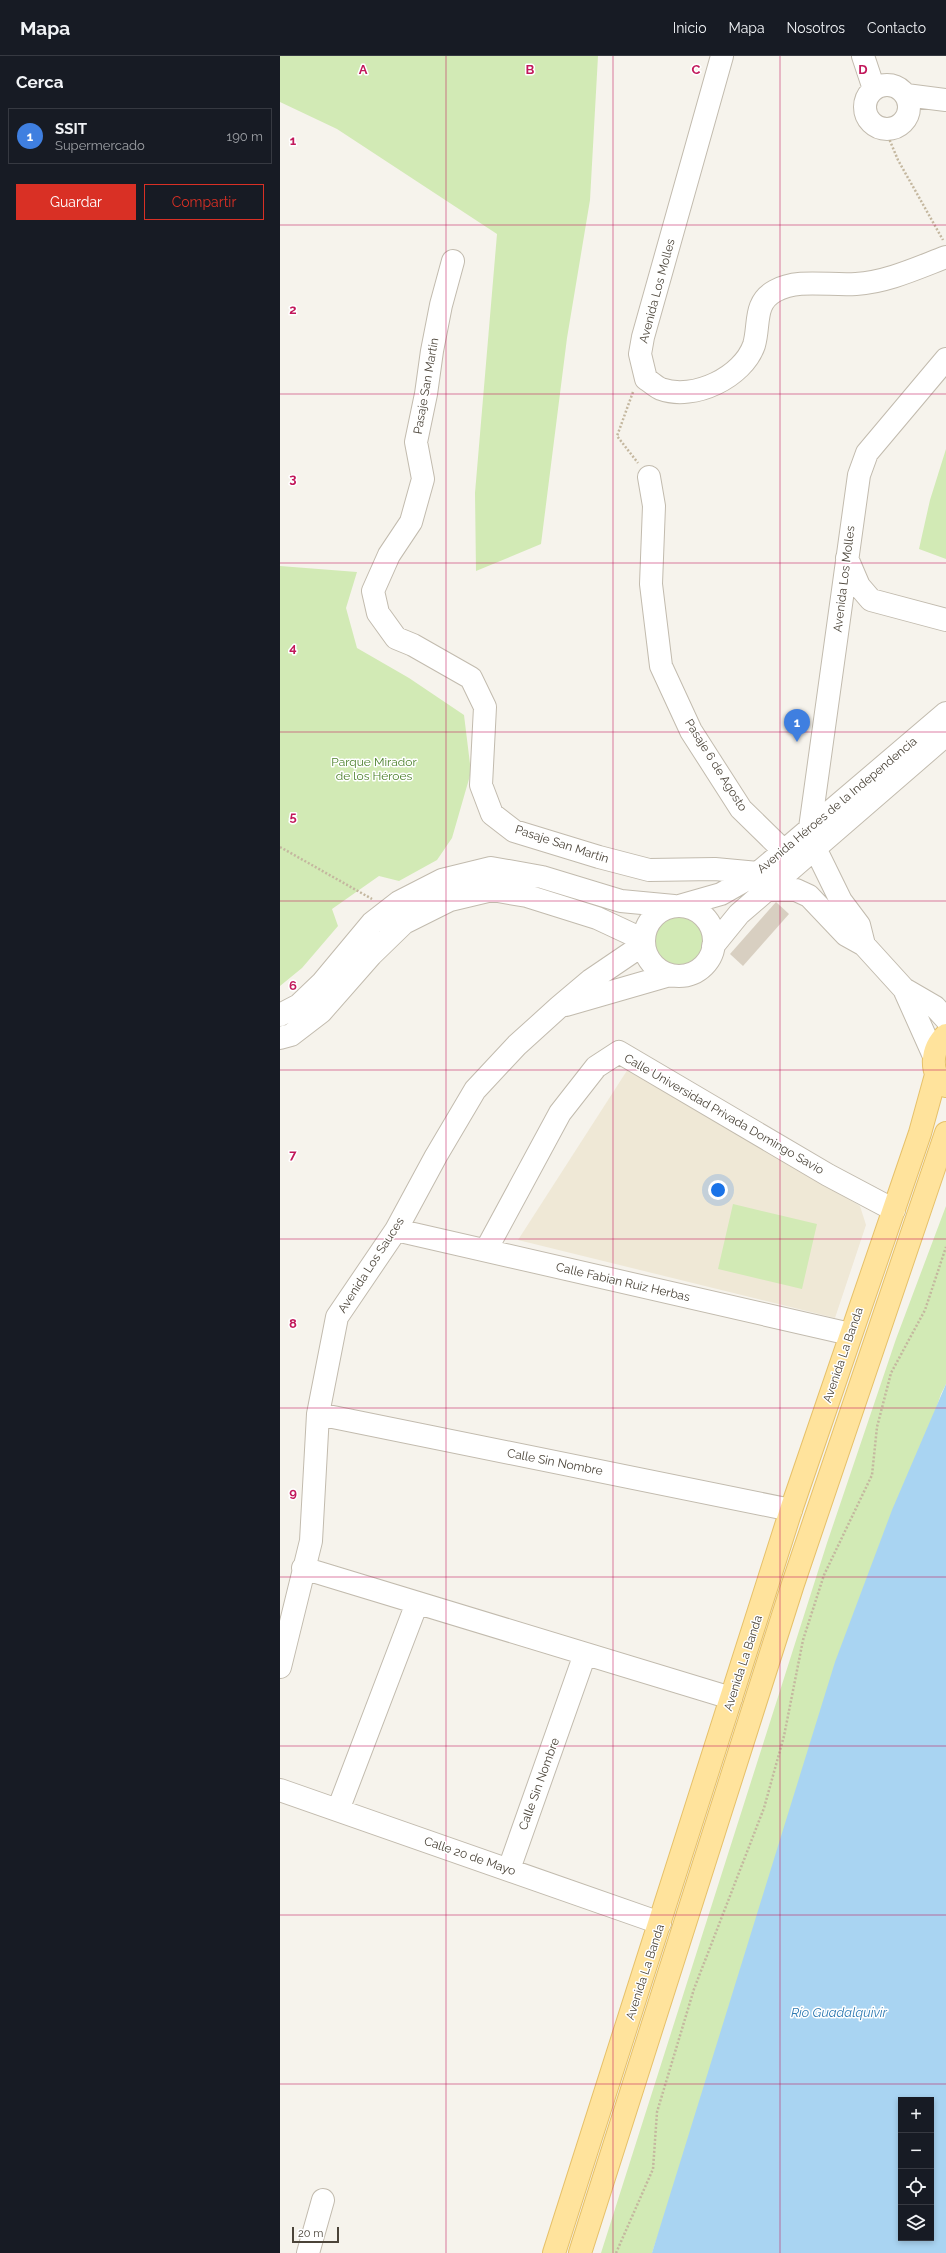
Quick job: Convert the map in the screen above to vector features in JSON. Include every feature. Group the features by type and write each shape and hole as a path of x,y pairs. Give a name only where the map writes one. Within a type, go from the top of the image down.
{"main road":[{"name":"Avenida La Banda","path":"554,2253 791,1510 920,1133 939,1073 938,1045 946,1035"},
{"name":"Avenida La Banda","path":"580,2253 793,1584 937,1177 946,1133"}],"street":[{"name":"Avenida Los Molles","path":"646,379 640,354 643,336 722,56"},
{"path":"863,56 874,89"},
{"path":"887,84 901,89 906,94 909,101 908,115 899,126 885,129 872,123 865,109 868,95 874,89 887,84"},
{"path":"906,94 946,100"},
{"path":"646,379 661,389 688,393 712,386 744,364 754,344 759,307 774,291 797,284 857,284 897,276 946,257"},
{"name":"Pasaje San Martin","path":"453,261 441,305 432,351 426,394 416,442 423,479 411,522 389,555 372,591 378,613 396,638 413,645 471,678 485,707 482,785 492,814 514,831 598,857 649,870 715,869 762,882"},
{"name":"Avenida Los Molles","path":"809,837 858,475 867,453 946,359"},
{"name":"Pasaje 6 de Agosto","path":"649,477 654,506 651,584 661,666 691,731 742,809 785,852"},
{"path":"847,558 857,582 871,600"},
{"path":"840,613 855,601 871,600 946,620"},
{"name":"Avenida Héroes de la Independencia","path":"280,1014 300,1005 322,983 372,923 399,902 442,880 491,868 542,877 622,900 677,906 762,882 809,837 946,713"},
{"name":"Avenida Héroes de la Independencia","path":"713,946 785,852 809,837 946,735"},
{"path":"809,837 841,901 859,925 864,945"},
{"path":"762,882 796,890 809,896 846,935 864,945 904,989 935,1007 946,1019"},
{"path":"280,1038 291,1035 321,1012 371,955 404,923 450,900 492,890 527,896 597,918 644,942"},
{"path":"677,906 691,908 701,914 709,923 713,934 713,946 710,957 697,971 682,976 670,975 660,971 652,964 646,954 644,942 646,928 653,917 663,910 677,906"},
{"name":"Avenida Los Sauces","path":"280,1667 287,1646 310,1541 318,1414 337,1317 396,1230 436,1156 475,1090 517,1045 559,1007 591,980 644,942"},
{"name":"Avenida Los Sauces","path":"559,1007 670,975"},
{"path":"904,989 939,1073"},
{"name":"Calle Universidad Privada Domingo Savio","path":"486,1250 560,1113 596,1067 619,1052 828,1175 894,1210"},
{"name":"Calle Fabian Ruiz Herbas","path":"396,1230 850,1334"},
{"name":"Calle Sin Nombre","path":"318,1414 791,1510"},
{"path":"303,1568 731,1698"},
{"path":"338,1810 416,1603"},
{"name":"Calle Sin Nombre","path":"509,1870 585,1654"},
{"name":"Calle 20 de Mayo","path":"280,1790 660,1923"},
{"path":"308,2253 323,2200"}],"path":[{"path":"885,129 898,160 946,246"},
{"path":"646,379 631,394 617,436 649,477"},
{"path":"280,848 390,909"},
{"path":"616,2253 653,2169 658,2112 694,1990 764,1808 784,1736 803,1640 824,1575 872,1475 877,1427 891,1373 925,1310 946,1247"}],"shaded area":[{"path":"628,1069 860,1206 866,1225 835,1318 518,1240"}],"green space":[{"path":"280,56 598,56 590,200 567,338 541,544 476,571 475,493 497,234 337,129 280,102"},
{"path":"946,449 946,559 919,549 930,500"},
{"name":"Parque Mirador de los Héroes","path":"280,566 357,572 346,608 357,648 409,678 464,715 471,772 452,838 437,860 399,881 379,876 332,909 338,926 302,968 280,986"},
{"path":"679,917 689,919 697,925 703,933 705,943 703,953 697,961 689,967 679,969 669,967 661,961 655,953 653,943 655,933 661,925 669,919"},
{"path":"733,1204 817,1224 802,1289 718,1269"},
{"path":"946,1206 946,1384 941,1394 652,2253 601,2253 827,1543 896,1339"}],"water":[{"name":"Río Guadalquivir","path":"946,1384 946,2253 652,2253 835,1662 892,1510"}],"building":[{"path":"776,902 789,914 743,966 730,954"}],"place":[{"name":"SSIT","path":"797,742"}]}
